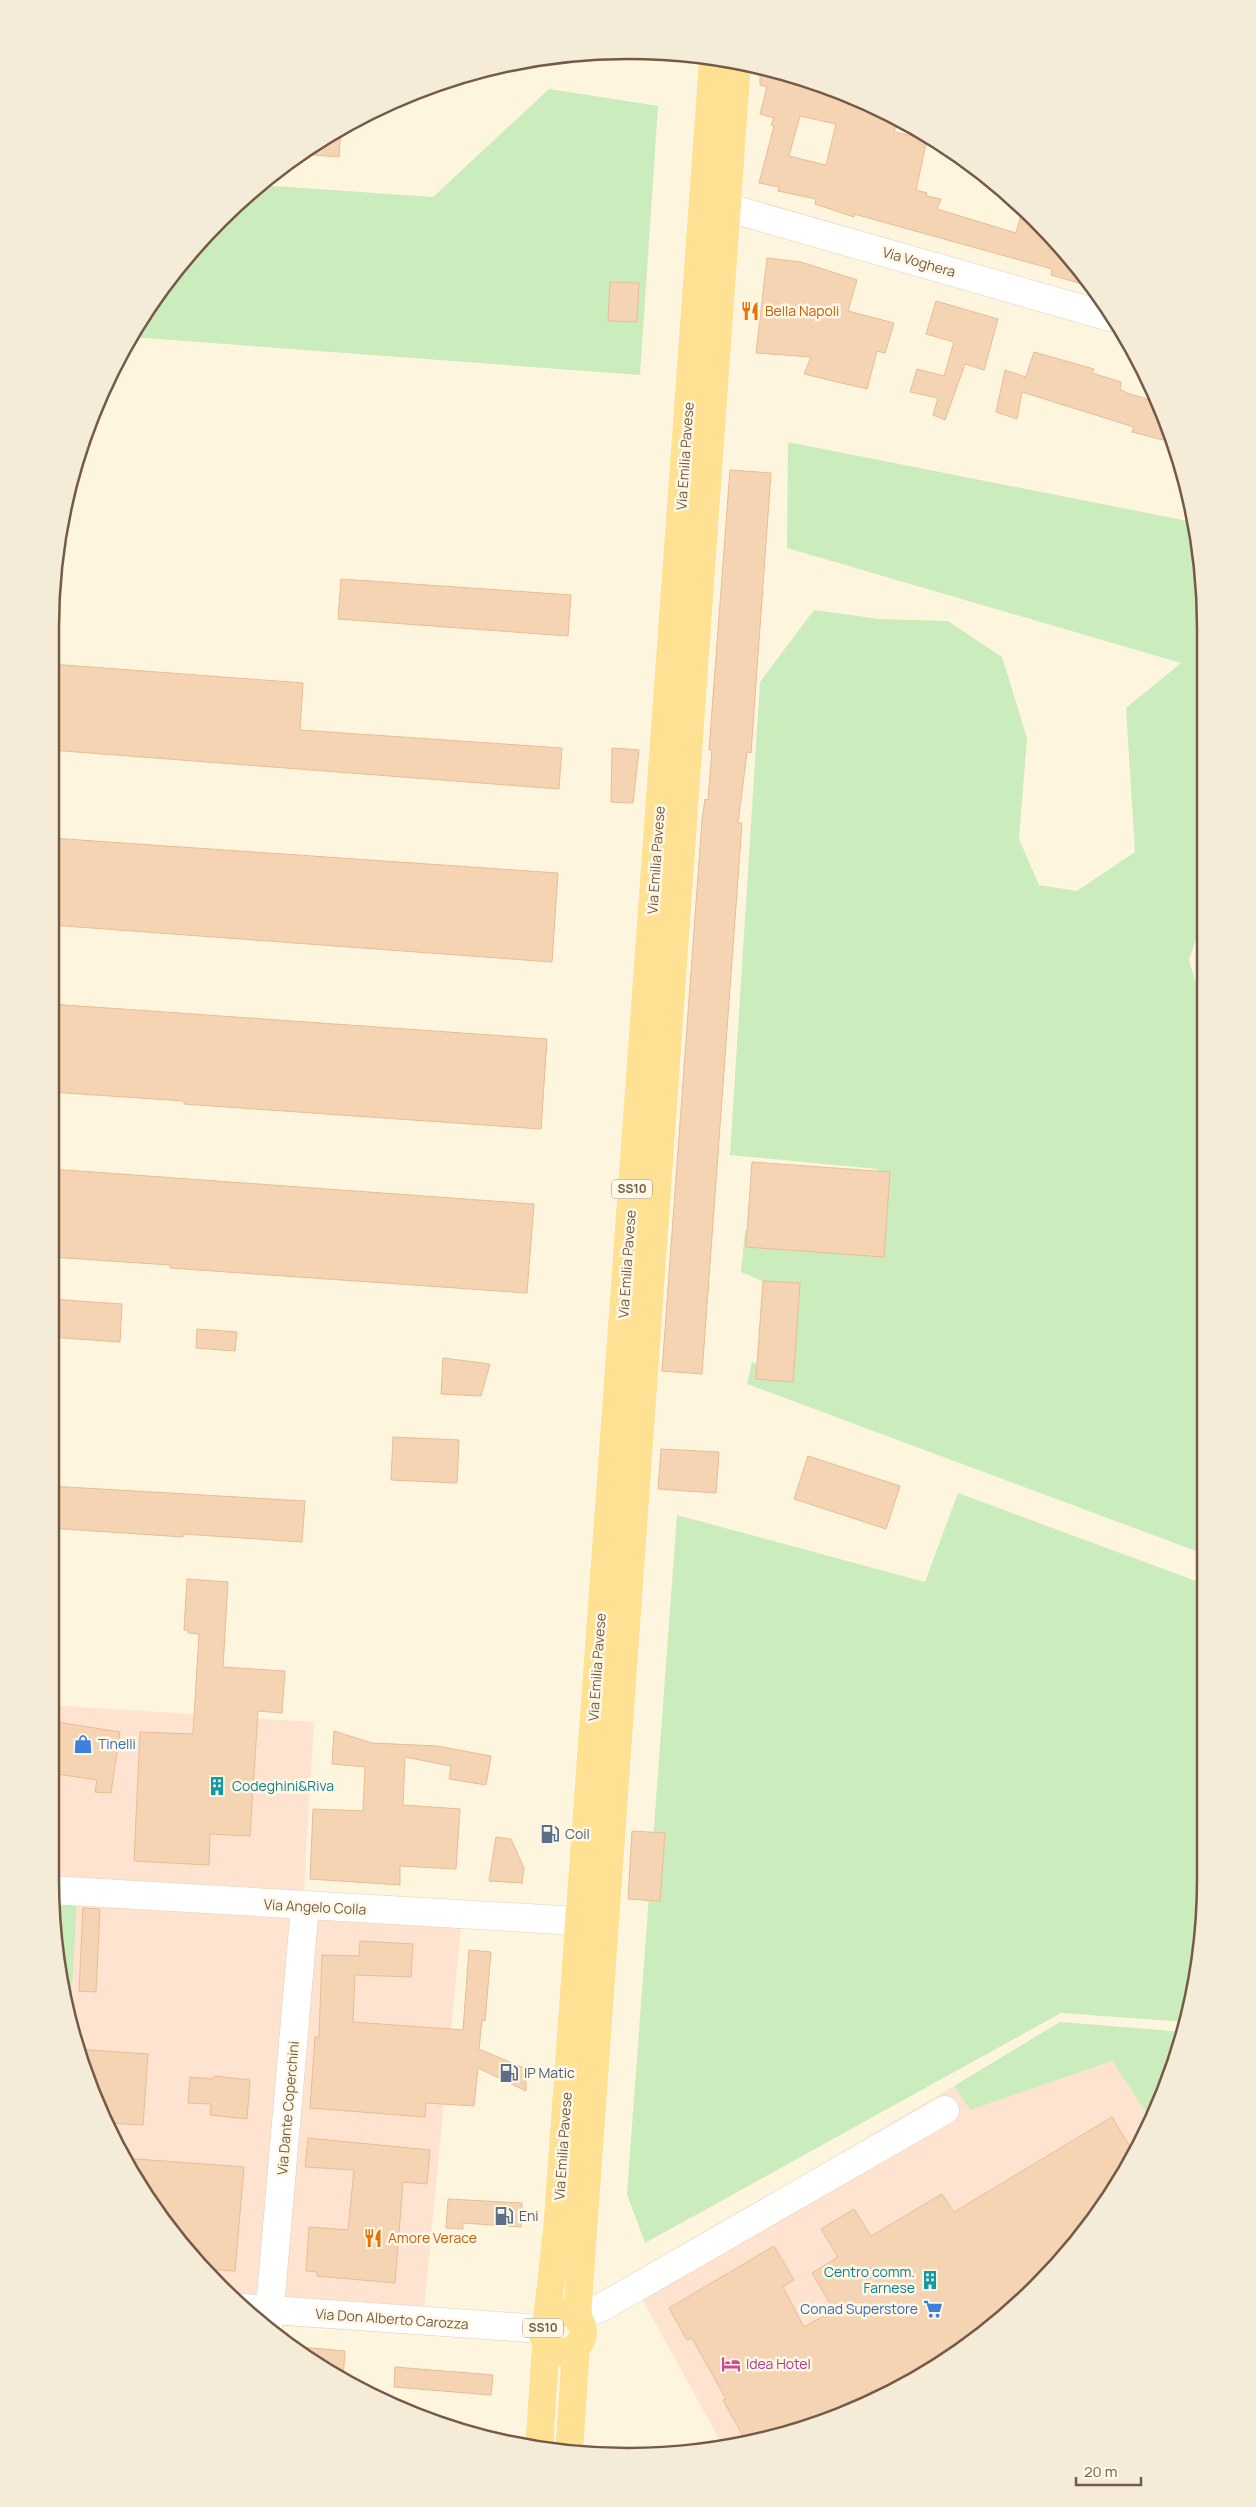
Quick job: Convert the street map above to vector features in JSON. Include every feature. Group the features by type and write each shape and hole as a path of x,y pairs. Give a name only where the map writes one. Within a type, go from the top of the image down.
{"main road":[{"name":"Via Emilia Pavese","path":"539,2441 545,2330 557,2229 713,66"},
{"name":"Via Emilia Pavese","path":"570,2445 576,2346 583,2336 583,2329 578,2318 729,208 737,70"},
{"name":"SS10","path":"576,2346 560,2352 545,2330 554,2313 562,2311 571,2313 578,2318"}],"street":[{"name":"Via Voghera","path":"729,208 1103,315"},
{"name":"Via Angelo Colla","path":"59,1891 578,1921"},
{"name":"Via Dante Coperchini","path":"269,2320 305,1906"},
{"path":"578,2318 604,2306 945,2110"},
{"name":"Via Don Alberto Carozza","path":"269,2320 545,2330"}],"shaded area":[{"path":"59,1706 314,1722 303,1907 462,1917 423,2319 249,2303 225,2282 176,2226 135,2164 117,2131 89,2062 78,2026 72,1998 77,1899 59,1886"},
{"path":"1112,2061 1147,2113 1121,2164 1080,2226 1031,2282 975,2331 913,2372 880,2390 846,2405 775,2429 720,2440 630,2277 954,2086 970,2109"}],"green space":[{"path":"549,89 658,106 640,375 139,338 176,281 200,253 225,225 270,186 433,197"},
{"path":"788,442 1187,521 1196,591 1197,628 1197,936 1189,960 1197,988 1197,1551 747,1384 752,1362 785,1372 781,1289 741,1272 745,1230 877,1234 877,1169 730,1155 760,682 814,610 879,619 948,621 1002,657 1027,738 1019,839 1039,885 1077,891 1135,852 1126,708 1181,663 787,548"},
{"path":"958,1493 1197,1581 1196,1916 1192,1953 1179,2021 1061,2013 645,2243 627,2194 677,1515 925,1582"},
{"path":"60,1898 77,1899 72,1998 64,1953"},
{"path":"1060,2022 1176,2031 1167,2062 1147,2113 1112,2061 970,2110 954,2086"}],"building":[{"path":"760,75 811,89 846,102 896,126 894,132 915,137 926,143 916,190 927,193 926,196 941,199 937,209 1016,233 1021,216 1031,225 1082,284 1051,275 1052,269 854,214 854,217 815,204 816,199 778,191 779,187 759,183 774,126 771,125 774,118 760,114 767,87 760,85","holes":["800,116 836,124 826,165 789,156"]},
{"path":"340,137 339,157 312,155"},
{"path":"767,258 801,262 857,280 848,311 894,323 885,353 877,351 867,389 804,374 811,357 756,353"},
{"path":"610,282 639,283 637,322 608,321"},
{"path":"936,301 998,319 984,370 965,364 945,420 933,415 938,398 910,392 917,369 944,376 954,342 926,334"},
{"path":"1034,352 1094,369 1092,373 1121,382 1120,389 1127,393 1150,400 1165,441 1132,432 1134,427 1022,392 1017,419 996,412 1005,370 1026,377"},
{"path":"730,470 771,473 751,753 747,752 738,823 742,823 702,1374 662,1371 702,820 705,799 708,800 712,750 709,750"},
{"path":"341,579 571,595 568,636 338,619"},
{"path":"59,665 303,683 300,730 562,748 559,789 59,751"},
{"path":"612,748 639,750 633,803 611,802"},
{"path":"59,839 558,873 552,962 59,926"},
{"path":"59,1005 547,1039 541,1129 184,1104 184,1101 59,1093"},
{"path":"752,1162 890,1172 884,1257 746,1247"},
{"path":"59,1170 534,1204 527,1293 170,1268 170,1265 59,1258"},
{"path":"763,1281 800,1283 793,1382 756,1379"},
{"path":"59,1300 122,1304 120,1342 59,1338"},
{"path":"197,1329 237,1332 235,1351 196,1348"},
{"path":"443,1358 490,1364 481,1396 441,1394"},
{"path":"393,1437 459,1440 457,1483 391,1480"},
{"path":"661,1449 719,1452 716,1493 658,1489"},
{"path":"808,1456 900,1486 886,1529 794,1499"},
{"path":"59,1487 305,1501 302,1542 183,1534 183,1537 59,1529"},
{"path":"187,1579 228,1582 223,1667 285,1671 282,1713 258,1711 250,1836 210,1834 209,1865 134,1861 140,1732 193,1734 199,1634 188,1633 188,1630 184,1630"},
{"name":"Tinelli","path":"59,1722 120,1732 111,1793 95,1792 97,1780 59,1774"},
{"path":"334,1731 372,1743 437,1746 491,1756 486,1785 449,1779 451,1766 405,1757 403,1805 460,1809 456,1869 400,1866 400,1885 310,1879 313,1809 363,1811 365,1767 332,1764"},
{"path":"632,1831 665,1833 660,1901 628,1899"},
{"path":"496,1837 511,1839 524,1868 522,1883 489,1881"},
{"path":"83,1908 100,1909 96,1992 79,1991"},
{"path":"360,1941 413,1944 411,1977 355,1975 353,2022 463,2030 469,1950 491,1952 485,2021 482,2020 479,2049 526,2069 526,2091 478,2068 474,2106 426,2103 425,2117 310,2108 315,2037 319,2037 322,1955 359,1956"},
{"path":"85,2050 148,2054 143,2125 114,2123"},
{"path":"214,2076 250,2080 247,2119 210,2115 211,2104 188,2103 190,2077 213,2079"},
{"name":"Centro comm. Farnese","path":"1112,2117 1130,2147 1080,2226 1031,2282 975,2331 913,2372 880,2390 811,2418 743,2436 723,2400 726,2399 692,2338 687,2340 669,2308 774,2246 794,2280 783,2287 804,2327 834,2310 812,2273 838,2257 821,2229 854,2209 871,2236 942,2194 954,2212"},
{"path":"308,2138 430,2150 427,2184 403,2182 395,2283 317,2276 317,2272 306,2271 309,2227 348,2230 354,2170 305,2167"},
{"path":"132,2159 244,2167 235,2271 214,2270 176,2226"},
{"path":"448,2199 522,2203 521,2227 463,2223 463,2229 446,2228"},
{"path":"305,2347 345,2351 343,2372"},
{"path":"395,2367 493,2375 491,2395 394,2387"}],"place":[{"name":"Bella Napoli","path":"750,311"},
{"name":"Tinelli","path":"83,1744"},
{"name":"Codeghini&Riva","path":"217,1786"},
{"name":"Coil","path":"550,1834"},
{"name":"IP Matic","path":"509,2073"},
{"name":"Eni","path":"504,2216"},
{"name":"Amore Verace","path":"373,2238"},
{"name":"Centro comm. Farnese","path":"930,2280"},
{"name":"Conad Superstore","path":"933,2309"},
{"name":"Idea Hotel","path":"731,2364"}]}
